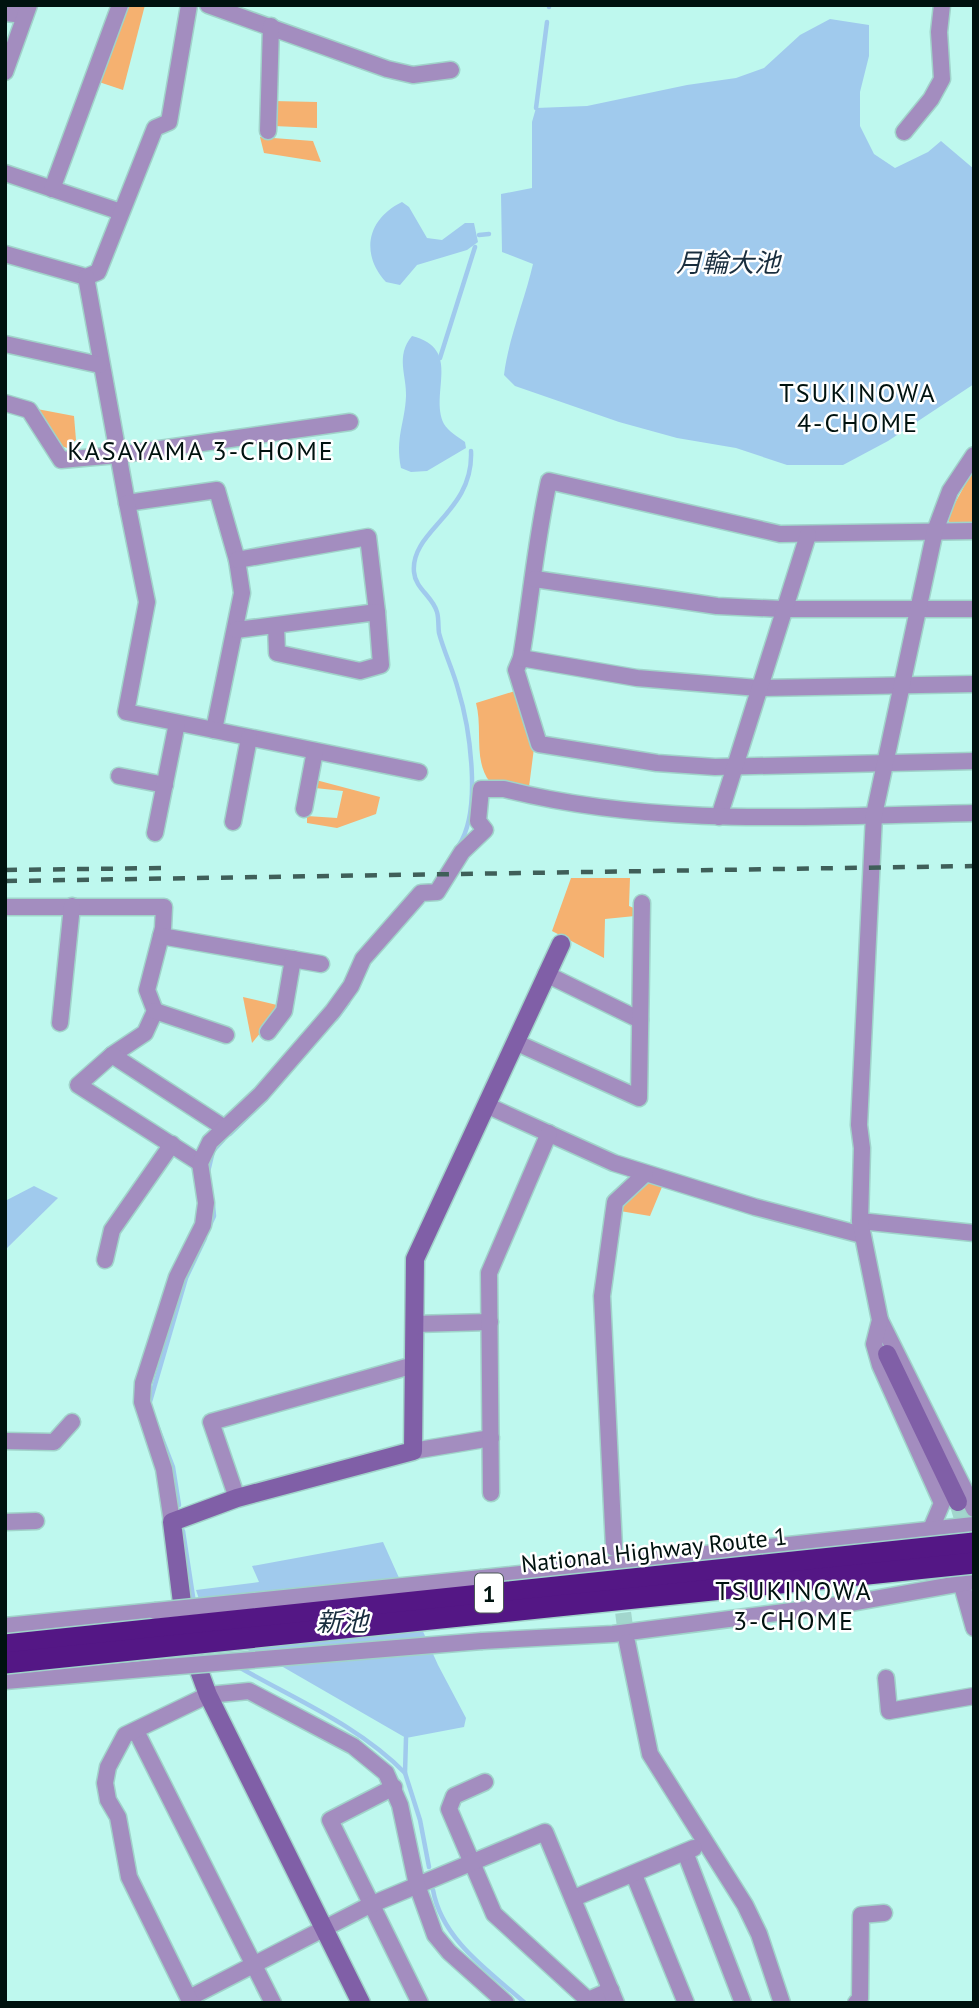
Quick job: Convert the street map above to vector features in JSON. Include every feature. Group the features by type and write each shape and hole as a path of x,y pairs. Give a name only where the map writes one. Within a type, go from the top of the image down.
{"highway":[{"name":"National Highway Route 1","path":"5,1645 974,1543"},
{"name":"National Highway Route 1","path":"5,1663 974,1563"}],"street":[{"path":"52,189 120,5"},
{"path":"5,254 86,277 98,272 155,128 169,122 189,5"},
{"path":"208,5 400,72 413,75 452,70"},
{"path":"904,132 931,99 942,79 939,32 942,5"},
{"path":"5,13 27,10 5,72"},
{"path":"268,131 271,26"},
{"path":"5,173 121,212"},
{"path":"86,277 100,365 147,602 126,712 419,772"},
{"path":"5,344 100,365"},
{"path":"5,403 29,410 61,460 117,455 350,422"},
{"path":"966,1506 887,1354 861,1228 862,1148 859,1125 874,815 935,531 950,491 973,456"},
{"path":"974,531 780,534 549,481 541,518 535,579 522,658 516,670 539,744 657,762 736,766 974,761"},
{"path":"127,503 217,490 237,560 242,593 214,730"},
{"path":"719,817 782,609 808,535"},
{"path":"237,560 368,537 381,665 360,671 276,653 276,625"},
{"path":"535,579 717,606 974,610"},
{"path":"236,630 377,612"},
{"path":"522,658 637,678 758,688 974,684"},
{"path":"155,834 177,723"},
{"path":"233,822 249,738"},
{"path":"304,809 315,751"},
{"path":"119,776 164,785"},
{"path":"361,2003 208,1695 186,1635 164,1469 142,1402 143,1383 177,1277 203,1225 206,1203 200,1163 210,1142 261,1094 333,1011 382,934 421,893 437,892 462,852 485,830 478,821 481,789 503,789 625,810 719,817 974,813"},
{"path":"515,1042 639,1098 642,903"},
{"path":"60,1023 72,906"},
{"path":"5,907 164,907 161,936 147,990 155,1011 145,1032 112,1055 78,1085 200,1163"},
{"path":"161,936 321,964"},
{"path":"413,1451 415,1259 561,944"},
{"path":"268,1032 284,1011 293,959"},
{"path":"546,974 640,1020"},
{"path":"155,1011 226,1035"},
{"path":"112,1055 223,1127"},
{"path":"486,1105 614,1163 755,1208 861,1228 974,1233"},
{"path":"491,1493 489,1273 550,1133"},
{"path":"105,1260 112,1230 172,1144"},
{"path":"614,1548 602,1296 615,1202 645,1174"},
{"path":"880,1320 966,1506"},
{"path":"880,1320 874,1344 880,1366 942,1503 931,1529"},
{"path":"414,1324 490,1322"},
{"path":"237,1498 211,1422 414,1365"},
{"path":"607,1564 597,1395 616,1392 624,1564"},
{"path":"5,1441 54,1442 72,1422"},
{"path":"172,1521 237,1498 413,1451 491,1438"},
{"path":"5,1522 36,1521"},
{"path":"5,1626 624,1564 974,1525"},
{"path":"5,1681 482,1641 624,1636 846,1604 967,1581 974,1628"},
{"path":"624,1636 635,1727 643,1726 650,1754 754,1924 782,2003"},
{"path":"886,1678 890,1711 974,1696"},
{"path":"485,1782 454,1796 449,1809 472,1862 494,1914 588,2000 613,1996 545,1832 472,1862 417,1885 370,1905 190,2000 129,1877 118,1817 108,1800 105,1783 108,1767 125,1735 208,1695 249,1690 353,1746 386,1773 394,1787 417,1885 435,1935 449,1952 504,2001"},
{"path":"136,1731 273,2003"},
{"path":"394,1787 330,1820 420,2003"},
{"path":"574,1898 634,1875 706,1842"},
{"path":"685,1852 743,2003"},
{"path":"634,1875 686,2003"},
{"path":"856,2003 860,1999 861,1915 884,1913"}],"shaded area":[{"path":"128,5 145,5 123,90 99,82"},
{"path":"273,101 317,102 317,128 274,126"},
{"path":"260,137 313,141 321,162 264,153"},
{"path":"37,409 74,416 76,440 67,448 59,445"},
{"path":"974,468 974,523 951,525 947,518"},
{"path":"515,691 534,748 529,787 490,782 480,755 476,703"},
{"path":"316,780 380,797 376,814 337,828 307,823 307,816 337,818 343,791 315,788"},
{"path":"571,878 630,878 629,906 636,909 635,916 605,919 604,958 552,931"},
{"path":"243,997 277,1005 278,1012 252,1043"},
{"path":"645,1182 662,1187 650,1216 620,1211"}],"water":[{"name":"月輪大池","path":"830,19 869,25 869,56 860,92 860,126 874,154 895,168 928,152 941,141 974,169 974,384 888,441 843,465 787,465 736,448 677,438 619,422 515,386 504,375 533,264 502,252 501,194 532,188 532,122 536,108 587,106 687,85 736,78 764,68 800,35"},
{"path":"402,202 409,207 427,238 442,240 465,223 474,223 478,242 467,250 417,265 400,285 386,282 373,260 371,238 381,218"},
{"path":"412,336 427,342 441,361 440,412 444,424 465,442 466,448 427,471 411,472 401,468 399,447 406,396 403,358"},
{"path":"34,1186 58,1198 5,1250 5,1201"},
{"name":"新池","path":"383,1542 438,1665 466,1718 464,1727 406,1738 283,1667 210,1632 196,1590 259,1582 252,1566"}],"waterway":[{"path":"536,108 547,22"},
{"path":"479,235 489,234"},
{"path":"440,358 475,247"},
{"path":"459,845 470,811 470,746 456,682 439,633 437,612 417,583 414,572 415,557 422,544 463,490 469,472 471,451"},
{"path":"336,1019 348,1003"},
{"path":"230,1134 266,1099"},
{"path":"208,1172 213,1151 223,1140"},
{"path":"209,1227 214,1216 213,1205"},
{"path":"149,1405 186,1278 205,1238"},
{"path":"156,1423 173,1467 179,1505"},
{"path":"183,1531 194,1603"},
{"path":"237,1666 346,1727 387,1756 405,1773"},
{"path":"406,1738 405,1773 420,1820 429,1867"},
{"path":"433,1890 438,1908 457,1939 482,1966 525,2003"}],"tunnel":[{"path":"958,1502 970,1541"},
{"path":"620,1589 627,1642"}],"railway":[{"path":"5,881 974,866"},
{"path":"5,870 163,868"}],"district":[{"name":"TSUKINOWA 4-CHOME","path":"858,407"},
{"name":"KASAYAMA 3-CHOME","path":"201,450"},
{"name":"TSUKINOWA 3-CHOME","path":"794,1605"}]}
